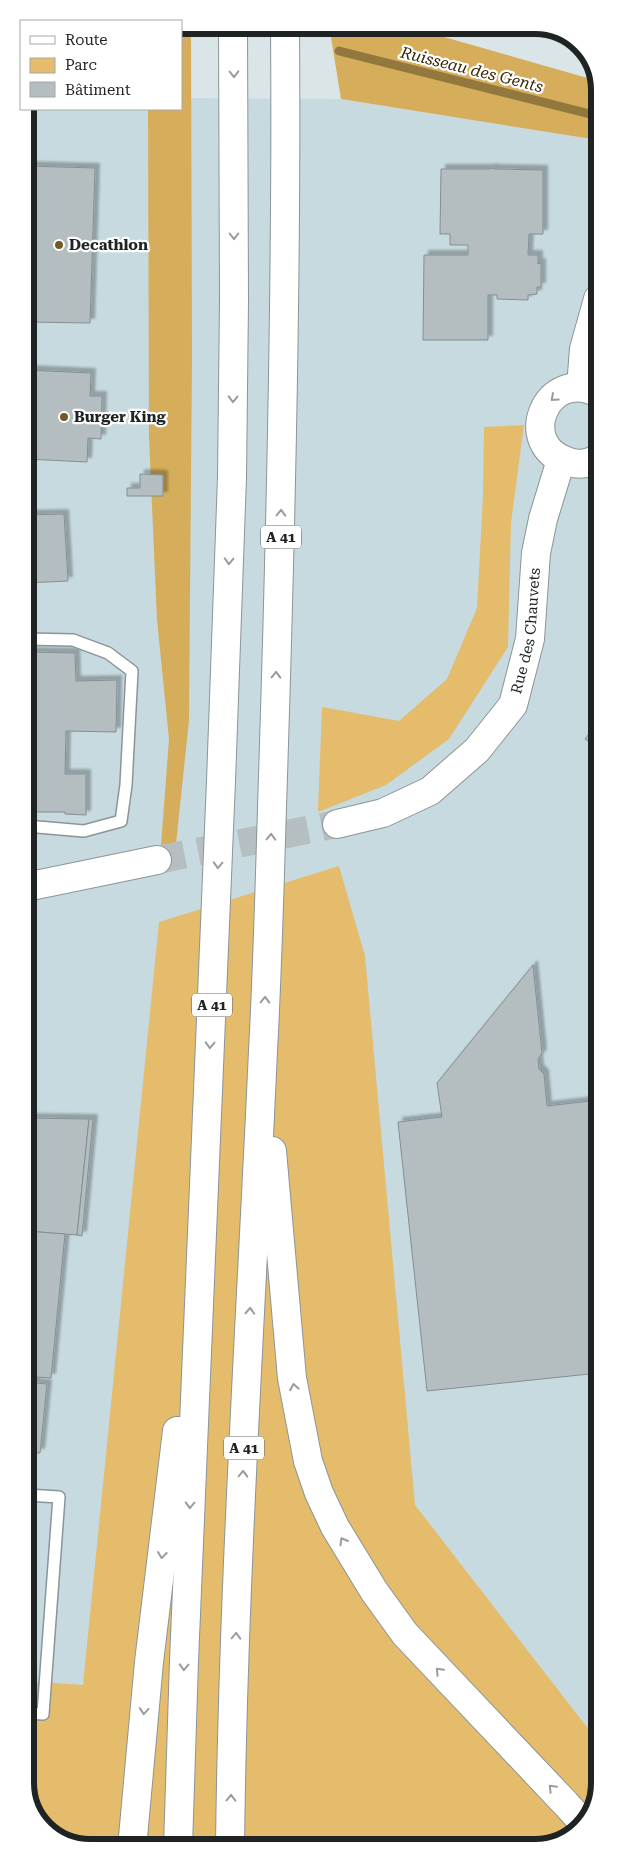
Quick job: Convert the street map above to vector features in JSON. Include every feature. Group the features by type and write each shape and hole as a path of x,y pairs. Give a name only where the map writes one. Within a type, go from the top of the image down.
{"main road":[{"name":"A 41","path":"178,1839 184,1651 221,791 232,477 234,301 233,34"},
{"name":"A 41","path":"230,1839 235,1661 249,1316 264,1048 280,552 286,135 285,34"},
{"path":"591,324 584,350 590,390 571,388 556,394 546,405 541,415 540,426 545,446 561,460 584,464 591,461"},
{"name":"Rue des Chauvets","path":"337,824 384,813 430,791 477,750 513,705 530,639 536,553 543,519 561,460"},
{"path":"34,885 157,860"},
{"path":"264,1048 292,1378 308,1461 320,1493 335,1527 353,1559 383,1605 405,1634 579,1818"},
{"path":"133,1839 149,1662 202,1229"}],"lane":[{"path":"34,639 73,640 108,653 132,671 126,785 120,821 84,831 34,827"},
{"path":"34,1495 59,1497 43,1714 34,1713"}],"shaded area":[{"path":"182,34 191,34 192,357 189,720 176,844 161,845 169,739 157,620 149,437 148,110 182,110"},
{"path":"330,34 434,34 590,79 591,139 341,99"},
{"path":"182,98 341,99 591,139 591,1791 589,1799 563,1832 543,1839 86,1839 68,1835 56,1828 43,1814 38,1805 34,1791 34,110 182,110"}],"green space":[{"path":"524,425 511,523 508,647 449,739 386,785 318,812 322,707 399,721 447,679 477,608 483,495 484,427"},
{"path":"339,866 365,956 415,1505 591,1732 591,1791 588,1801 584,1811 575,1823 560,1834 543,1839 86,1839 68,1835 56,1828 43,1814 38,1805 34,1791 34,1682 83,1685 159,922"}],"building":[{"name":"Decathlon","path":"34,166 95,168 90,323 34,322"},
{"path":"441,169 543,170 543,234 529,234 528,255 538,255 538,264 541,263 541,287 537,287 537,294 528,295 528,300 497,299 497,295 488,295 488,340 423,340 424,255 468,255 468,245 450,245 450,234 440,234"},
{"name":"Burger King","path":"34,370 91,373 90,396 102,396 101,439 88,438 87,462 34,459"},
{"path":"140,474 163,475 163,496 127,496 127,488 140,488"},
{"path":"64,514 68,581 34,583 34,515"},
{"path":"34,652 75,653 76,681 117,680 116,732 66,731 65,774 86,774 86,815 65,814 65,812 34,812"},
{"path":"591,731 591,743 585,739"},
{"path":"533,965 542,1053 538,1059 539,1069 544,1074 547,1106 591,1101 591,1374 427,1391 398,1122 442,1117 437,1083"},
{"path":"34,1118 89,1119 77,1235 34,1232"},
{"path":"89,1119 93,1119 82,1236 77,1235"},
{"path":"34,1232 65,1234 51,1378 36,1377 35,1383 47,1384 40,1453 34,1453"}],"waterway":[{"name":"Ruisseau des Gents","path":"339,51 591,114"}],"tunnel":[{"path":"157,860 337,824"}],"place":[{"name":"Decathlon","path":"59,245"},
{"name":"Burger King","path":"64,417"}]}
